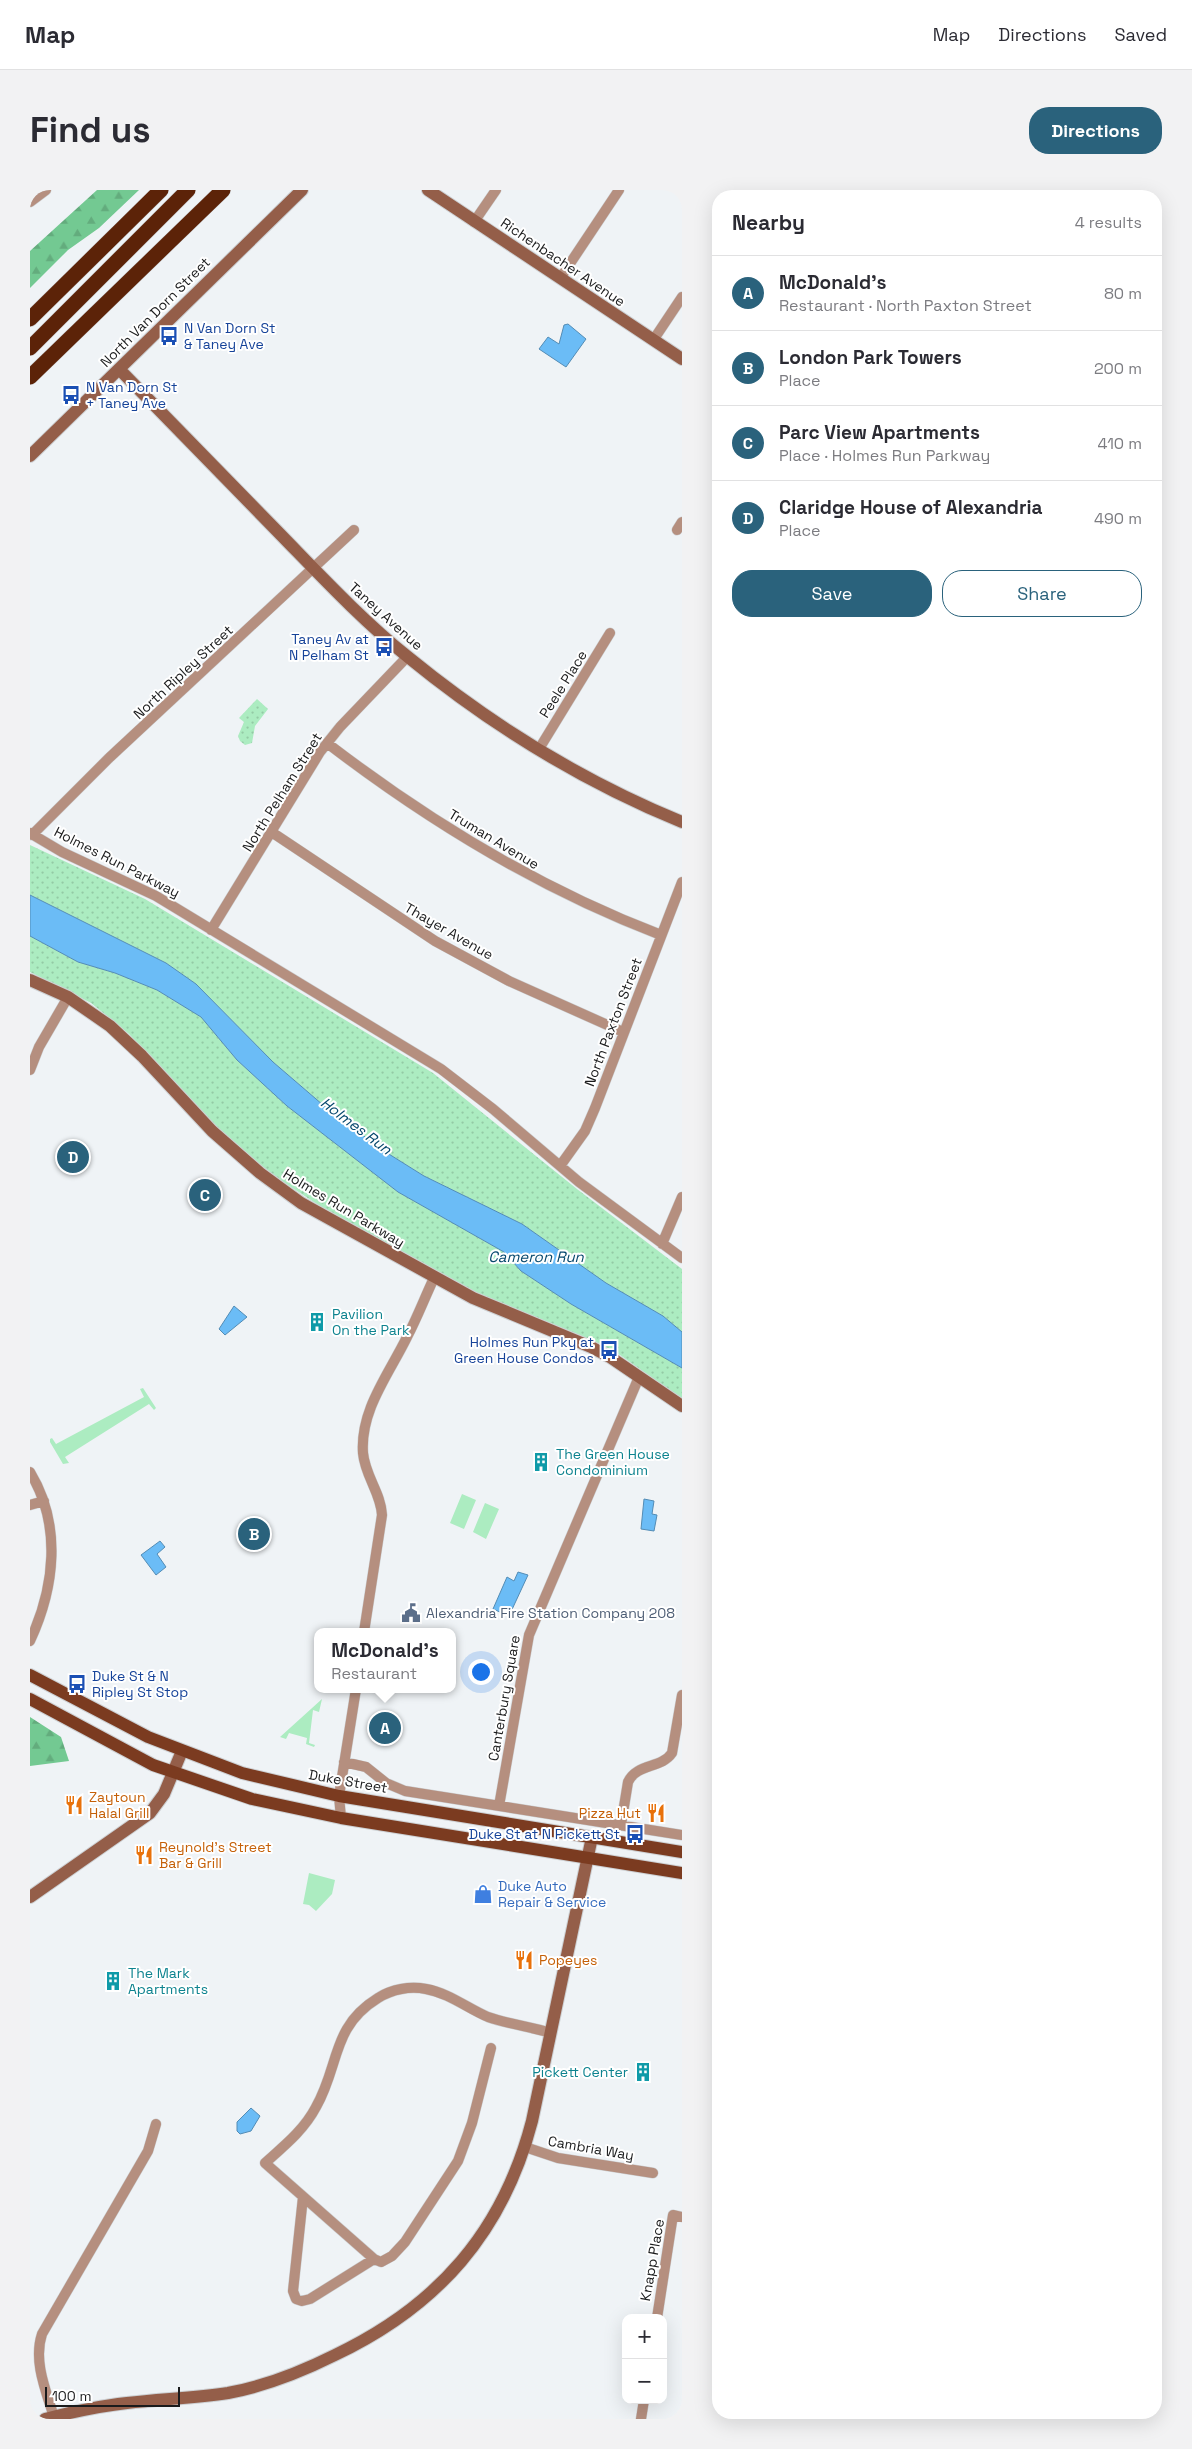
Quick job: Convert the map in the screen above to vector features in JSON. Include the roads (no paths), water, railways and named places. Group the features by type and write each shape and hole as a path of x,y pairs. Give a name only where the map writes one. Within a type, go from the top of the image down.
{"highway":[{"path":"30,319 161,190"},
{"path":"30,348 188,190"},
{"path":"30,377 223,190"}],"main road":[{"name":"Duke Street","path":"30,1675 121,1724 182,1751 242,1773 339,1796 682,1852"},
{"path":"30,1699 116,1747 174,1773 252,1799 328,1816 682,1873"}],"street":[{"path":"30,202 46,190"},
{"name":"North Van Dorn Street","path":"30,456 302,190"},
{"name":"Richenbacher Avenue","path":"428,190 682,359"},
{"path":"474,222 496,190"},
{"path":"561,277 619,190"},
{"path":"654,339 682,297"},
{"name":"Taney Avenue","path":"119,369 314,568 408,657 486,715 539,749 586,777 682,822"},
{"name":"North Ripley Street","path":"31,834 109,758 354,530"},
{"name":"Peele Place","path":"539,749 610,633"},
{"name":"North Pelham Street","path":"211,930 273,833 300,785 327,743 340,727 408,657"},
{"name":"Truman Avenue","path":"327,743 446,827 501,860 553,889 661,935"},
{"name":"Thayer Avenue","path":"273,833 435,941 517,985 623,1032"},
{"name":"Holmes Run Parkway","path":"31,834 62,852 139,887 441,1069 479,1098 560,1166 682,1258"},
{"name":"North Paxton Street","path":"560,1166 585,1131 682,882"},
{"name":"Holmes Run Parkway","path":"30,980 68,997 97,1016 129,1043 212,1131 260,1173 314,1211 473,1298 567,1335 610,1357 682,1406"},
{"path":"30,1070 42,1042 68,997"},
{"path":"662,1244 682,1197"},
{"path":"365,1628 382,1515 379,1498 365,1464 363,1442 365,1425 375,1396 408,1336 434,1278"},
{"name":"Canterbury Square","path":"499,1806 529,1634 639,1377"},
{"path":"30,1472 44,1501 52,1546 50,1576 43,1610 30,1641"},
{"path":"30,1505 44,1501"},
{"path":"341,1818 339,1796 355,1693"},
{"path":"622,1826 630,1776 644,1767 667,1759 672,1753 682,1695"},
{"path":"30,1897 141,1821 160,1800 174,1773 182,1751"},
{"name":"Duke Street","path":"344,1762 366,1767 381,1781 399,1789 682,1835"},
{"path":"328,1816 339,1796"},
{"path":"156,2124 148,2151 42,2334 39,2346 39,2361 49,2418 127,2403 208,2395 262,2386 314,2366 380,2332 431,2293 475,2247 503,2200 525,2147 592,1837"},
{"path":"491,2048 472,2123 458,2161 405,2242 387,2260 381,2262 374,2259 265,2163 299,2132 313,2113 324,2090 347,2027 361,2011 384,1995 397,1990 424,1989 440,1993 489,2017 551,2033"},
{"name":"Cambria Way","path":"525,2147 558,2158 653,2173"},
{"path":"303,2197 293,2291 296,2299 302,2301 310,2299 374,2259"},
{"name":"Knapp Place","path":"658,2314 673,2215 682,2217"},
{"path":"641,2419 643,2404"}],"water":[{"path":"568,324 586,339 566,367 539,349 548,337 559,344 564,325"},
{"name":"Cameron Run","path":"30,895 166,963 196,984 273,1062 330,1111 384,1151 424,1176 522,1224 606,1283 663,1316 682,1332 682,1368 571,1304 521,1271 504,1252 398,1192 287,1106 237,1060 201,1017 157,990 115,973 78,962 30,936"},
{"path":"234,1306 247,1317 225,1335 219,1329"},
{"path":"644,1499 654,1501 652,1514 657,1515 654,1531 641,1529"},
{"path":"160,1541 165,1547 157,1554 166,1567 156,1575 141,1555"},
{"path":"518,1572 528,1575 509,1616 493,1609 507,1577 514,1581"},
{"path":"251,2108 260,2116 251,2131 240,2134 237,2131 237,2122"}],"place":[{"name":"N Van Dorn St & Taney Ave","path":"169,336"},
{"name":"N Van Dorn St + Taney Ave","path":"71,395"},
{"name":"Taney Av at N Pelham St","path":"384,647"},
{"name":"Claridge House of Alexandria","path":"73,1157"},
{"name":"Parc View Apartments","path":"205,1195"},
{"name":"Pavilion On the Park","path":"317,1322"},
{"name":"Holmes Run Pky at Green House Condos","path":"609,1350"},
{"name":"The Green House Condominium","path":"541,1462"},
{"name":"London Park Towers","path":"254,1534"},
{"name":"Alexandria Fire Station Company 208","path":"411,1613"},
{"name":"Duke St & N Ripley St Stop","path":"77,1684"},
{"name":"McDonald's","path":"385,1728"},
{"name":"Zaytoun Halal Grill","path":"74,1805"},
{"name":"Pizza Hut","path":"656,1813"},
{"name":"Duke St at N Pickett St","path":"635,1834"},
{"name":"Reynold's Street Bar & Grill","path":"144,1855"},
{"name":"Duke Auto Repair & Service","path":"483,1894"},
{"name":"Popeyes","path":"524,1960"},
{"name":"The Mark Apartments","path":"113,1981"},
{"name":"Pickett Center","path":"643,2072"}],"water label":[{"name":"Holmes Run","path":"356,1126"}]}
